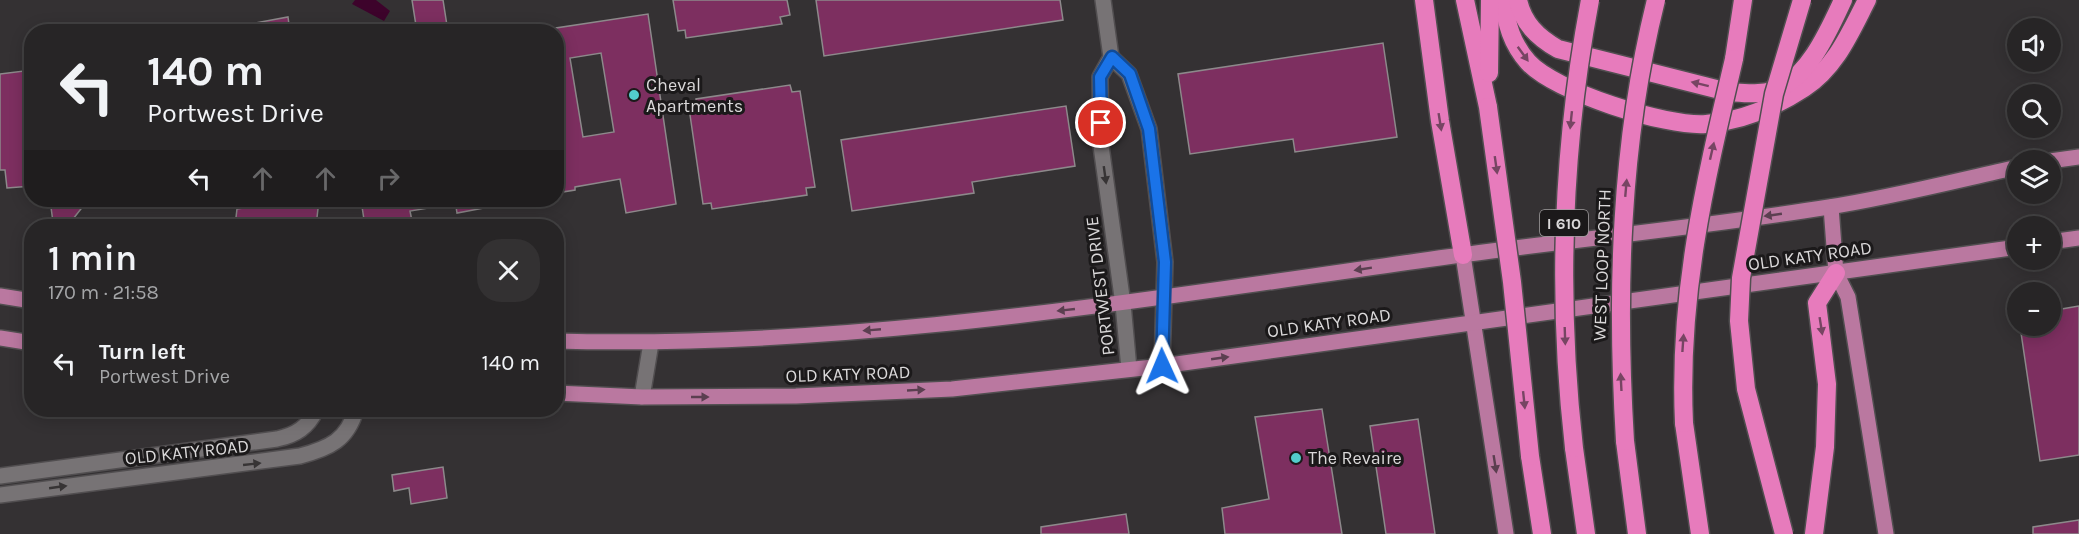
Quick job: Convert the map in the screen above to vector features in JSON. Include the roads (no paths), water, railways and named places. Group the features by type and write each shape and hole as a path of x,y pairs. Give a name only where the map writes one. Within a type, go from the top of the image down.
{"highway":[{"path":"1424,0 1440,121 1463,255"},
{"path":"1466,0 1488,107 1512,282 1530,456 1542,534"},
{"path":"1488,107 1490,0"},
{"path":"1504,0 1511,36 1530,64 1546,78 1623,109 1667,121 1706,124 1747,116 1773,106 1816,79 1833,62 1867,0"},
{"path":"1518,0 1521,13 1531,29 1542,40 1558,49 1728,92 1751,94 1776,90 1795,77 1828,31 1843,0"},
{"name":"WEST LOOP NORTH","path":"1586,534 1574,448 1564,329 1565,204 1573,102 1590,0"},
{"name":"WEST LOOP NORTH","path":"1637,534 1624,441 1620,310 1625,202 1639,86 1656,0"},
{"path":"1700,534 1684,423 1682,359 1691,257 1707,172 1734,59 1743,0"},
{"path":"1739,34 1757,0"},
{"path":"1784,534 1750,410 1742,367 1739,321 1745,243 1774,93 1802,0"},
{"path":"1814,534 1825,447 1827,384 1817,303 1836,273"}],"main road":[{"path":"2061,159 2079,157"},
{"path":"564,341 651,343 828,334 1123,304 1463,255 1680,229 1831,207 2007,169"},
{"path":"1831,207 1836,273 1848,297 1886,534"},
{"path":"2061,240 2079,238"},
{"name":"OLD KATY ROAD","path":"564,393 642,397 796,396 952,389 1162,366 2007,249"},
{"path":"1463,255 1506,534"},
{"path":"0,296 24,300"},
{"path":"0,338 24,342"}],"street":[{"path":"1103,0 1112,57 1130,74 1149,129 1165,262 1162,299 1162,366"},
{"name":"PORTWEST DRIVE","path":"1112,57 1100,77 1101,146 1123,304 1129,369"},
{"path":"642,397 651,343"},
{"name":"OLD KATY ROAD","path":"0,476 277,439 294,435 312,417"},
{"name":"OLD KATY ROAD","path":"0,495 300,456 338,442 354,417"}],"place":[{"name":"Cheval Apartments","path":"634,95"},
{"name":"The Revaire","path":"1296,458"}]}
